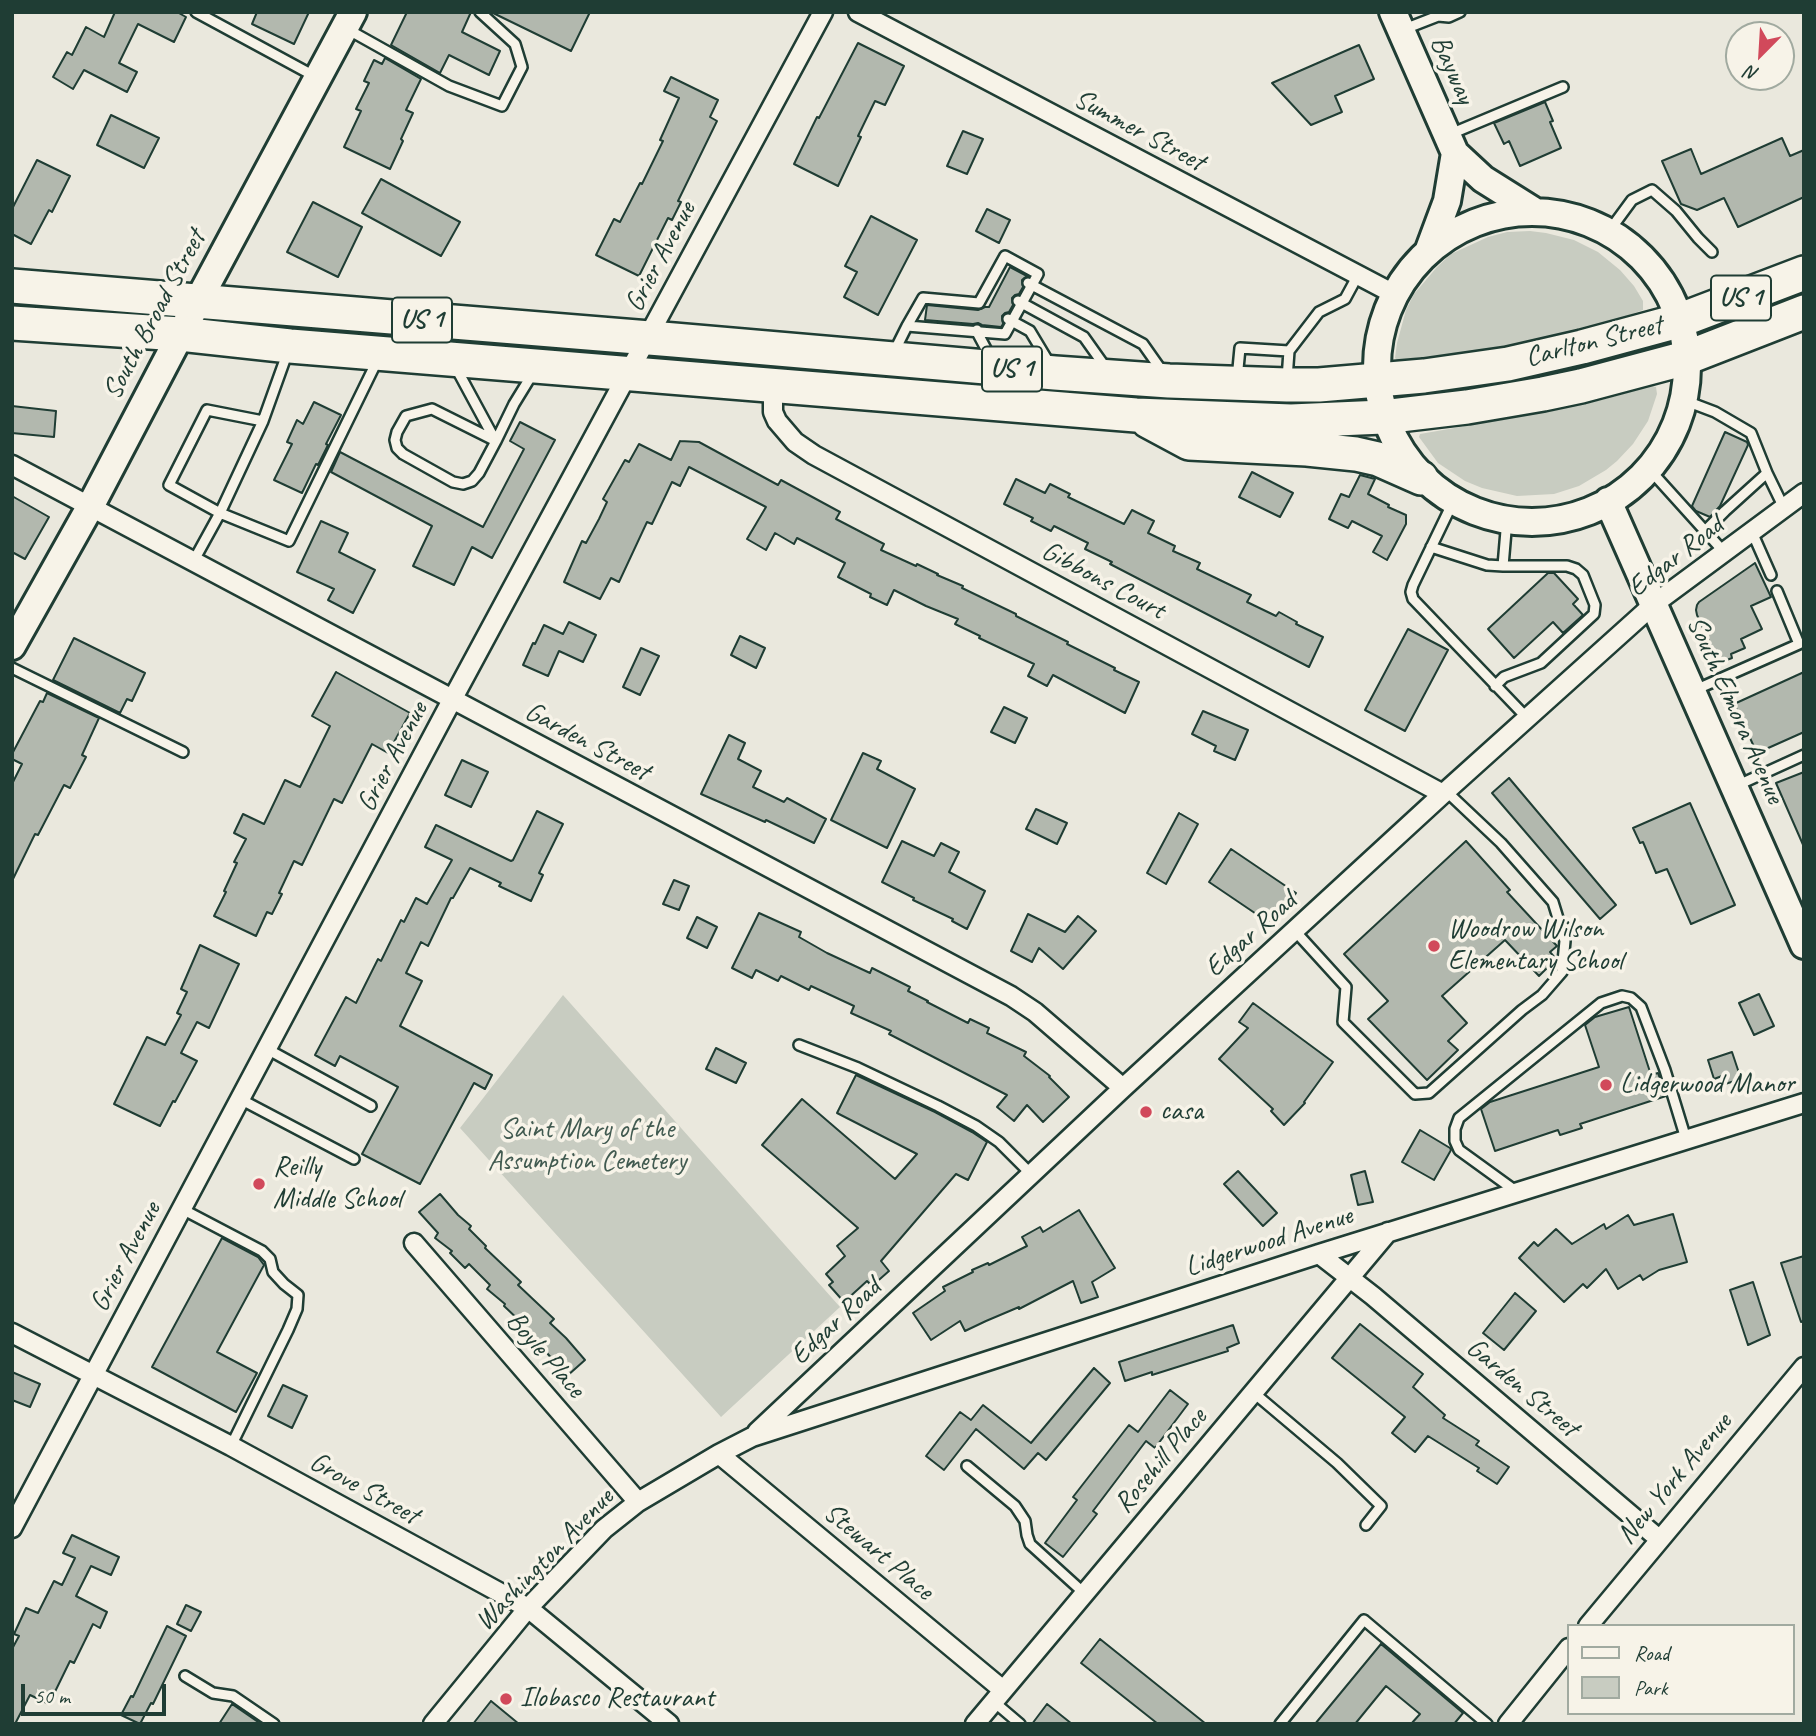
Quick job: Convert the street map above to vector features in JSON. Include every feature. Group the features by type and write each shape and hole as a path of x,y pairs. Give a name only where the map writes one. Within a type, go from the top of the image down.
{"highway":[{"name":"Carlton Street","path":"1377,380 1508,364 1582,347 1678,321 1804,273"},
{"name":"US 1","path":"12,286 1169,381 1319,385 1377,380"},
{"name":"Carlton Street","path":"1383,417 1505,402 1581,386 1686,358 1804,312"},
{"name":"US 1","path":"12,323 180,334 290,346 1136,415 1291,421 1383,417"},
{"path":"1136,415 1189,443 1356,454 1421,478"}],"main road":[{"name":"South Broad Street","path":"12,646 349,20"},
{"name":"Bayway","path":"1397,21 1451,144 1483,178 1534,211"},
{"path":"1427,253 1447,201 1451,144"},
{"path":"1553,212 1606,233 1625,247 1656,278 1668,296 1678,321 1689,386 1679,423 1667,449 1633,487 1608,501 1552,519 1507,519 1476,512 1454,502 1421,478 1400,451 1383,417 1377,380 1382,335 1396,295 1427,253 1472,222 1497,214 1553,212"},
{"name":"South Elmora Avenue","path":"1608,501 1804,945"}],"street":[{"name":"Grier Avenue","path":"12,1528 452,701 823,12"},
{"name":"Summer Street","path":"858,12 1396,295"},
{"name":"Gibbons Court","path":"773,385 773,412 777,421 795,442 814,455 1445,793"},
{"name":"Garden Street","path":"12,465 1011,996 1035,1012 1123,1088"},
{"name":"Edgar Road","path":"752,1437 1123,1088 1654,604 1804,494"},
{"name":"Lidgerwood Avenue","path":"752,1437 1388,1232 1804,1103"},
{"name":"Rosehill Place","path":"975,1724 1388,1232"},
{"name":"Boyle Place","path":"414,1243 638,1502"},
{"name":"Garden Street","path":"1319,1254 1660,1539"},
{"name":"Grove Street","path":"12,1333 231,1446 528,1608 669,1724"},
{"name":"New York Avenue","path":"1590,1624 1804,1367"},
{"name":"Washington Avenue","path":"433,1724 528,1608 604,1529 638,1502 752,1437"},
{"name":"Stewart Place","path":"719,1454 998,1695"},
{"path":"1508,1724 1568,1649"}],"lane":[{"path":"196,12 318,78"},
{"path":"349,20 450,86 502,106 523,67 515,44 480,12"},
{"path":"1397,21 1449,17 1460,12"},
{"path":"1451,144 1563,87"},
{"path":"1606,233 1632,200 1652,190 1676,211 1712,252"},
{"path":"891,358 907,326 923,298 982,306 1003,270 1005,256 1038,274 1010,319 1005,334 907,326"},
{"path":"1287,385 1289,351 1319,312 1345,299 1357,275"},
{"path":"1030,284 1143,344 1169,381"},
{"path":"1020,302 1084,337 1113,377"},
{"path":"1010,319 1030,331 1055,373"},
{"path":"977,331 996,367"},
{"path":"192,562 220,513 263,421 290,346"},
{"path":"1237,384 1240,348 1289,351"},
{"path":"263,421 207,410 169,485 220,513 289,541 381,353"},
{"path":"450,358 496,441"},
{"path":"496,441 432,409 405,416 395,440 402,454 453,482 463,484 477,478 496,441 514,404 537,366"},
{"path":"1686,401 1715,412 1751,433 1784,508"},
{"path":"1650,470 1724,552"},
{"path":"1706,530 1767,473"},
{"path":"1454,502 1413,585 1413,599 1528,719"},
{"path":"1503,566 1507,519"},
{"path":"1752,531 1771,575"},
{"path":"1431,547 1488,565 1567,566 1583,575 1595,605 1594,614 1541,663 1504,677 1495,686"},
{"path":"1693,691 1801,645 1777,591"},
{"path":"12,668 183,752"},
{"path":"1735,787 1804,755"},
{"path":"1295,931 1346,987 1343,1022 1415,1094 1429,1093 1542,995 1562,972 1565,941 1553,902 1501,843 1445,793"},
{"path":"1517,1192 1459,1150 1455,1141 1459,1118 1601,1003 1611,999 1622,996 1631,998 1641,1007 1665,1070 1686,1139"},
{"path":"799,1045 858,1068 976,1126 999,1142 1031,1174"},
{"path":"267,1049 371,1105"},
{"path":"240,1099 354,1159"},
{"path":"182,1209 262,1251 270,1259 273,1272 298,1294 297,1309 231,1446"},
{"path":"1254,1393 1337,1463 1381,1506 1366,1525"},
{"path":"967,1466 1015,1506 1025,1521 1030,1544 1084,1593"},
{"path":"1280,1724 1364,1620 1487,1724"},
{"path":"185,1676 213,1693 233,1696 274,1724"},
{"path":"998,1695 1020,1724"}],"green space":[{"path":"1530,231 1574,240 1598,252 1634,286 1643,301 1643,310 1610,322 1531,341 1476,351 1397,360 1395,358 1406,310 1414,294 1437,267 1451,254 1488,237 1507,232"},
{"path":"1656,387 1657,394 1648,421 1633,444 1606,470 1579,486 1554,494 1517,496 1465,481 1438,463 1419,437 1420,434 1552,411"},
{"name":"Saint Mary of the Assumption Cemetery","path":"563,995 840,1307 721,1417 460,1128"}],"building":[{"path":"115,12 177,12 186,17 174,42 138,24 119,63 137,72 127,92 84,70 73,89 53,77 67,52 72,55 86,27 104,37"},
{"path":"257,12 309,12 294,44 252,24"},
{"path":"407,12 471,12 462,32 500,51 489,75 449,55 440,73 391,45"},
{"path":"491,12 590,12 571,51"},
{"path":"858,43 904,66 885,105 875,101 838,186 794,164"},
{"path":"1359,45 1374,79 1335,96 1342,112 1311,125 1272,83"},
{"path":"385,58 421,79 406,110 413,113 390,169 344,147 361,111 356,109 369,83 364,81 374,60 382,64"},
{"path":"671,77 718,100 710,117 717,121 678,201 681,202 672,220 668,218 639,276 596,255 614,219 620,222 663,141 660,140 679,98 664,91"},
{"path":"1545,102 1561,148 1520,166 1509,141 1504,144 1494,123"},
{"path":"111,115 159,138 144,168 97,145"},
{"path":"963,131 983,139 967,174 947,166"},
{"path":"1782,138 1790,156 1804,150 1804,197 1738,227 1724,198 1697,210 1681,204 1662,161 1691,149 1701,174"},
{"path":"37,160 70,176 52,212 49,210 31,244 12,234 12,209"},
{"path":"381,179 460,222 441,256 362,213"},
{"path":"313,202 362,227 338,277 287,252"},
{"path":"987,209 1010,220 999,243 976,231"},
{"path":"871,216 917,240 878,315 844,297 857,272 845,266"},
{"path":"1010,267 1027,276 1022,280 1023,287 1019,294 1012,298 1013,305 1009,312 1002,316 1001,327 925,320 927,305 978,310 989,307"},
{"path":"314,402 341,415 302,493 274,480 292,444 287,442 297,420 303,424"},
{"path":"12,406 56,411 54,437 12,433"},
{"path":"520,422 555,440 492,558 472,547 454,585 413,566 432,526 331,472 340,452 483,527 524,449 510,441"},
{"path":"1725,432 1747,442 1748,445 1720,506 1710,517 1696,511 1692,506"},
{"path":"680,441 699,442 778,485 781,480 840,512 836,519 884,544 881,550 963,586 962,588 1016,614 1139,682 1125,713 1053,675 1047,686 1028,676 1034,664 955,624 958,619 894,590 887,605 870,597 871,594 838,577 845,563 797,538 794,544 775,533 766,550 747,539 766,507 689,467 680,486 672,482 652,524 647,522 619,582 611,578 600,599 564,582 582,541 586,543 599,519 607,502 603,499 625,460 629,462 639,444 671,460"},
{"path":"1252,472 1293,493 1280,517 1239,497"},
{"path":"1360,475 1375,479 1368,494 1406,515 1406,524 1387,560 1373,552 1382,536 1352,521 1348,528 1329,519 1341,494 1349,497"},
{"path":"1016,479 1045,493 1050,484 1070,494 1068,497 1124,524 1132,510 1154,521 1148,533 1175,546 1173,551 1200,563 1197,569 1251,595 1247,602 1276,616 1279,612 1323,637 1309,667 1110,564 1112,562 1085,549 1088,543 1054,526 1051,531 1031,521 1033,518 1004,504"},
{"path":"12,496 49,517 25,559 12,552"},
{"path":"321,521 348,533 339,552 375,570 353,613 328,600 334,589 297,572"},
{"path":"1755,563 1771,597 1751,606 1762,629 1741,639 1745,648 1731,654 1732,658 1719,663 1697,615 1697,605"},
{"path":"1548,573 1554,573 1578,599 1573,604 1583,615 1563,633 1553,622 1514,658 1488,629"},
{"path":"569,622 596,635 583,662 559,651 548,676 523,665 544,625 563,634"},
{"path":"1408,629 1448,650 1405,731 1365,710"},
{"path":"740,636 765,648 756,668 731,655"},
{"path":"74,638 145,673 132,701 127,699 120,713 53,680"},
{"path":"641,648 659,656 640,695 623,687"},
{"path":"336,672 410,713 388,753 372,744 342,803 334,799 302,865 294,861 272,914 267,912 256,936 214,916 237,863 234,862 246,839 234,833 243,814 264,824 285,780 300,787 330,726 312,716"},
{"path":"1804,672 1804,732 1757,753 1734,704"},
{"path":"47,693 99,718 82,755 86,757 70,788 64,785 38,835 35,834 12,881 12,784 22,764 12,759 12,754"},
{"path":"1004,707 1027,718 1015,743 991,732"},
{"path":"1203,711 1248,730 1235,760 1214,751 1216,746 1192,734"},
{"path":"729,735 745,743 738,759 761,771 753,787 784,802 787,798 826,819 814,843 701,794"},
{"path":"863,753 881,761 877,769 915,789 887,848 831,820"},
{"path":"462,760 488,772 471,807 445,795"},
{"path":"1804,772 1804,847 1776,783"},
{"path":"1509,778 1616,905 1600,919 1492,793"},
{"path":"1690,803 1735,905 1691,924 1667,869 1656,873 1643,842 1640,843 1633,828"},
{"path":"1036,809 1067,823 1057,844 1026,829"},
{"path":"537,811 563,824 539,873 543,875 531,901 470,868 451,898 428,946 421,942 406,973 422,981 400,1026 492,1075 485,1089 474,1083 420,1184 362,1154 398,1087 340,1056 335,1066 315,1055 346,997 356,1003 401,920 404,922 416,898 427,904 452,860 425,847 436,825 511,861"},
{"path":"1179,813 1198,824 1166,884 1147,873"},
{"path":"902,841 934,856 941,843 959,852 949,872 985,891 967,929 882,882"},
{"path":"1466,841 1510,890 1507,892 1557,946 1550,952 1556,959 1539,976 1505,940 1442,996 1467,1023 1448,1041 1458,1050 1427,1080 1368,1019 1388,1001 1344,954"},
{"path":"1231,849 1296,893 1274,926 1209,882"},
{"path":"674,880 689,886 679,910 663,904"},
{"path":"759,913 801,932 799,937 827,953 870,973 872,968 910,987 908,991 927,1002 968,1023 970,1019 989,1028 987,1033 1026,1052 1024,1056 1050,1076 1069,1097 1043,1122 1027,1105 1014,1121 997,1107 1007,1095 889,1034 891,1031 851,1013 854,1006 811,986 809,990 781,976 778,981 756,970 752,978 732,968"},
{"path":"1028,914 1065,932 1078,916 1096,931 1063,969 1039,948 1032,962 1011,951"},
{"path":"697,917 717,927 707,948 687,938"},
{"path":"200,945 239,964 209,1028 197,1022 181,1053 197,1061 160,1126 114,1104 147,1037 165,1045 181,1015 177,1013 187,992 181,989"},
{"path":"1759,994 1774,1026 1754,1035 1739,1003"},
{"path":"1253,1003 1333,1062 1305,1103 1284,1125 1271,1111 1273,1109 1219,1059 1248,1028 1239,1022"},
{"name":"Lidgerwood Manor","path":"1629,1007 1651,1075 1658,1073 1666,1096 1580,1124 1582,1128 1560,1135 1558,1130 1495,1151 1481,1109 1490,1102 1599,1067 1585,1025 1595,1017"},
{"path":"716,1048 746,1063 736,1083 706,1069"},
{"path":"1732,1052 1741,1079 1725,1084 1722,1076 1714,1079 1708,1060"},
{"path":"856,1075 935,1112 987,1142 968,1180 956,1174 881,1261 889,1271 872,1286 867,1281 844,1302 829,1285 833,1282 826,1274 845,1256 837,1246 858,1228 762,1145 802,1099 895,1179 917,1154 837,1113"},
{"path":"1420,1130 1451,1150 1434,1180 1402,1162"},
{"path":"1238,1171 1277,1213 1263,1226 1224,1184"},
{"path":"1365,1171 1373,1202 1358,1205 1351,1175"},
{"path":"440,1194 471,1226 469,1229 485,1248 521,1282 518,1285 554,1319 550,1323 585,1360 567,1376 541,1344 521,1326 523,1324 505,1304 487,1289 490,1285 469,1264 465,1268 450,1253 452,1251 435,1238 438,1233 419,1212"},
{"path":"1079,1210 1115,1268 1092,1282 1098,1297 1081,1303 1073,1281 1019,1309 965,1331 960,1321 931,1340 913,1313 945,1291 943,1287 973,1272 972,1270 988,1263 989,1265 1027,1246 1022,1237 1040,1227 1043,1232"},
{"path":"1673,1214 1687,1262 1659,1270 1643,1280 1640,1275 1618,1289 1606,1269 1587,1288 1583,1284 1564,1302 1519,1258 1534,1242 1538,1246 1556,1229 1572,1244 1604,1224 1606,1229 1628,1215 1634,1225"},
{"path":"222,1238 258,1257 264,1265 217,1352 257,1373 236,1412 152,1367"},
{"path":"1804,1256 1804,1321 1801,1322 1781,1263"},
{"path":"1753,1282 1770,1335 1748,1345 1730,1290"},
{"path":"1515,1293 1536,1311 1504,1350 1483,1333"},
{"path":"1360,1324 1423,1374 1413,1387 1445,1415 1443,1418 1479,1441 1476,1445 1509,1467 1497,1484 1477,1471 1479,1468 1428,1436 1415,1452 1392,1433 1405,1417 1332,1358"},
{"path":"1233,1325 1239,1343 1227,1348 1228,1351 1125,1381 1119,1362"},
{"path":"1094,1368 1110,1383 1046,1460 1038,1453 1024,1469 976,1429 944,1470 926,1456 960,1412 971,1420 983,1405 1031,1443"},
{"path":"12,1372 40,1384 30,1407 12,1400"},
{"path":"283,1385 307,1396 292,1428 268,1416"},
{"path":"1170,1390 1188,1404 1155,1448 1146,1441 1093,1511 1097,1514 1063,1557 1045,1543 1077,1500 1073,1497 1129,1425 1138,1432"},
{"path":"72,1535 119,1557 111,1575 91,1566 76,1596 107,1612 100,1628 93,1624 74,1663 70,1661 49,1704 30,1695 15,1724 12,1724 12,1649 19,1636 14,1634 26,1608 38,1613 54,1581 62,1585 75,1558 63,1553"},
{"path":"186,1605 201,1612 191,1631 177,1624"},
{"path":"167,1626 186,1636 153,1704 151,1703 140,1724 121,1715 131,1696 133,1697"},
{"path":"1100,1639 1206,1724 1158,1724 1081,1663"},
{"path":"1381,1644 1463,1713 1454,1724 1411,1724 1420,1714 1386,1686 1355,1724 1315,1724"},
{"path":"491,1701 519,1724 473,1724"},
{"path":"232,1704 261,1724 219,1724"},
{"path":"1047,1704 1072,1724 1032,1724"}],"place":[{"name":"Woodrow Wilson Elementary School","path":"1434,946"},
{"name":"Lidgerwood Manor","path":"1606,1085"},
{"name":"casa","path":"1146,1112"},
{"name":"Reilly Middle School","path":"259,1184"},
{"name":"Ilobasco Restaurant","path":"506,1699"}]}
